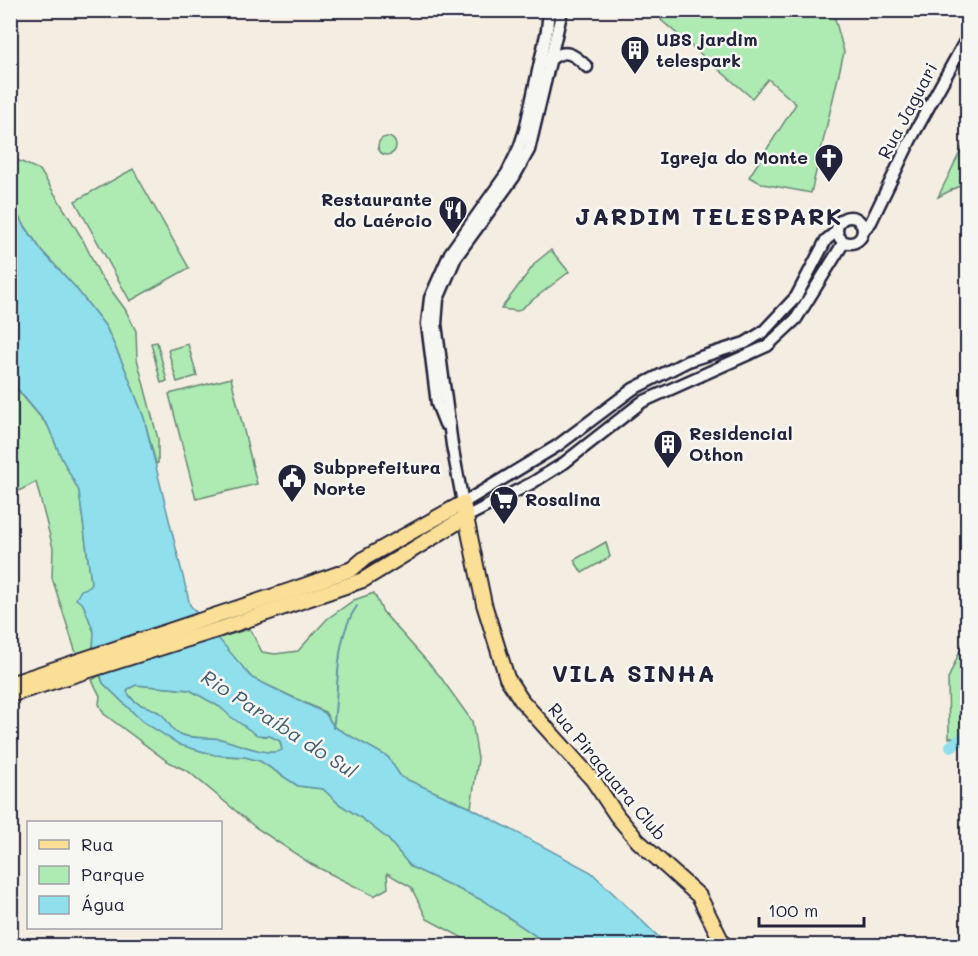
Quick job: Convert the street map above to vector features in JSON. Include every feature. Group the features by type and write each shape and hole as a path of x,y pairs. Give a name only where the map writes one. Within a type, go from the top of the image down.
{"main road":[{"name":"Rua Piraquara Club","path":"463,503 484,604 507,678 522,701 593,780 617,816 639,841 699,896 724,945"},
{"path":"11,694 219,622 238,608 352,569 365,558 463,503"},
{"path":"16,682 363,580 466,517"}],"street":[{"path":"555,12 548,61 529,150 514,177 456,256 438,299 436,324 452,444 463,503 557,446 633,388 688,361 745,343 763,332 796,297 826,240 837,231"},
{"path":"452,444 437,404 427,324 430,298 450,253 507,173 519,148 555,12"},
{"name":"Rua Jaguari","path":"861,226 871,222 911,139 968,36"},
{"path":"548,61 556,54 569,53 576,56 587,67"},
{"path":"850,217 861,226 861,236 853,243 844,242 838,236 839,223 850,217"},
{"path":"466,517 532,483 564,463 642,402 760,350 784,332 808,302 844,242"},
{"path":"712,354 711,363 716,368"},
{"path":"688,361 696,368 694,378"}],"green space":[{"path":"665,11 833,11 844,52 811,193 763,184 749,177 796,104 768,79 752,98 661,20"},
{"path":"387,137 393,140 396,146 393,152 387,155 381,152 378,146 381,140"},
{"path":"967,138 967,182 938,197"},
{"path":"10,157 40,170 82,238 100,275 125,309 136,331 137,359 158,439 158,463 156,464 144,418 106,327 75,287 42,251 11,205"},
{"path":"133,169 189,268 130,301 75,201"},
{"path":"551,250 569,272 518,311 501,309 536,262"},
{"path":"157,342 167,381 161,383 151,343"},
{"path":"188,344 197,376 177,382 168,350"},
{"path":"231,378 257,484 196,499 169,394"},
{"path":"10,381 48,426 79,491 91,582 83,604 94,632 93,649 76,653 52,578 53,548 36,482 11,495"},
{"path":"606,542 610,557 582,573 574,560"},
{"path":"374,593 383,612 439,675 472,721 478,759 471,808 401,777 388,757 334,727 325,712 252,678 217,638 250,629 262,652 275,654 298,651 327,619 354,600"},
{"path":"967,634 967,737 949,738 948,679"},
{"path":"100,675 103,683 142,721 191,748 223,756 245,757 260,761 298,786 323,789 339,804 388,839 411,867 486,902 549,945 476,945 427,919 411,887 387,873 388,888 374,896 311,864 255,827 189,772 167,761 104,714 99,704 100,696 92,680"},
{"path":"136,685 190,690 220,707 247,728 280,741 282,750 261,751 220,739 179,734 161,714 131,698 127,692 128,689"}],"water":[{"name":"Rio Paraíba do Sul","path":"10,205 42,251 75,287 106,327 144,418 190,605 252,678 325,713 334,727 388,757 401,777 471,808 591,872 667,945 549,945 486,902 411,867 388,839 339,804 323,789 298,786 260,761 245,757 215,755 180,745 142,721 103,683 93,649 94,632 83,604 76,599 81,590 90,587 91,582 79,491 48,426 11,381","holes":["136,685 190,690 220,707 257,735 270,736 280,741 282,750 261,751 220,739 179,734 161,714 139,704 127,692"]}],"waterway":[{"path":"333,728 341,649 349,619 357,606"},
{"path":"951,746 968,735"}],"place":[{"name":"UBS jardim telespark","path":"635,76"},
{"name":"Igreja do Monte","path":"829,184"},
{"name":"Restaurante do Laércio","path":"453,236"},
{"name":"Residencial Othon","path":"668,470"},
{"name":"Subprefeitura Norte","path":"292,504"},
{"name":"Rosalina","path":"504,526"}],"district":[{"name":"JARDIM TELESPARK","path":"709,217"},
{"name":"VILA SINHA","path":"634,674"}]}
